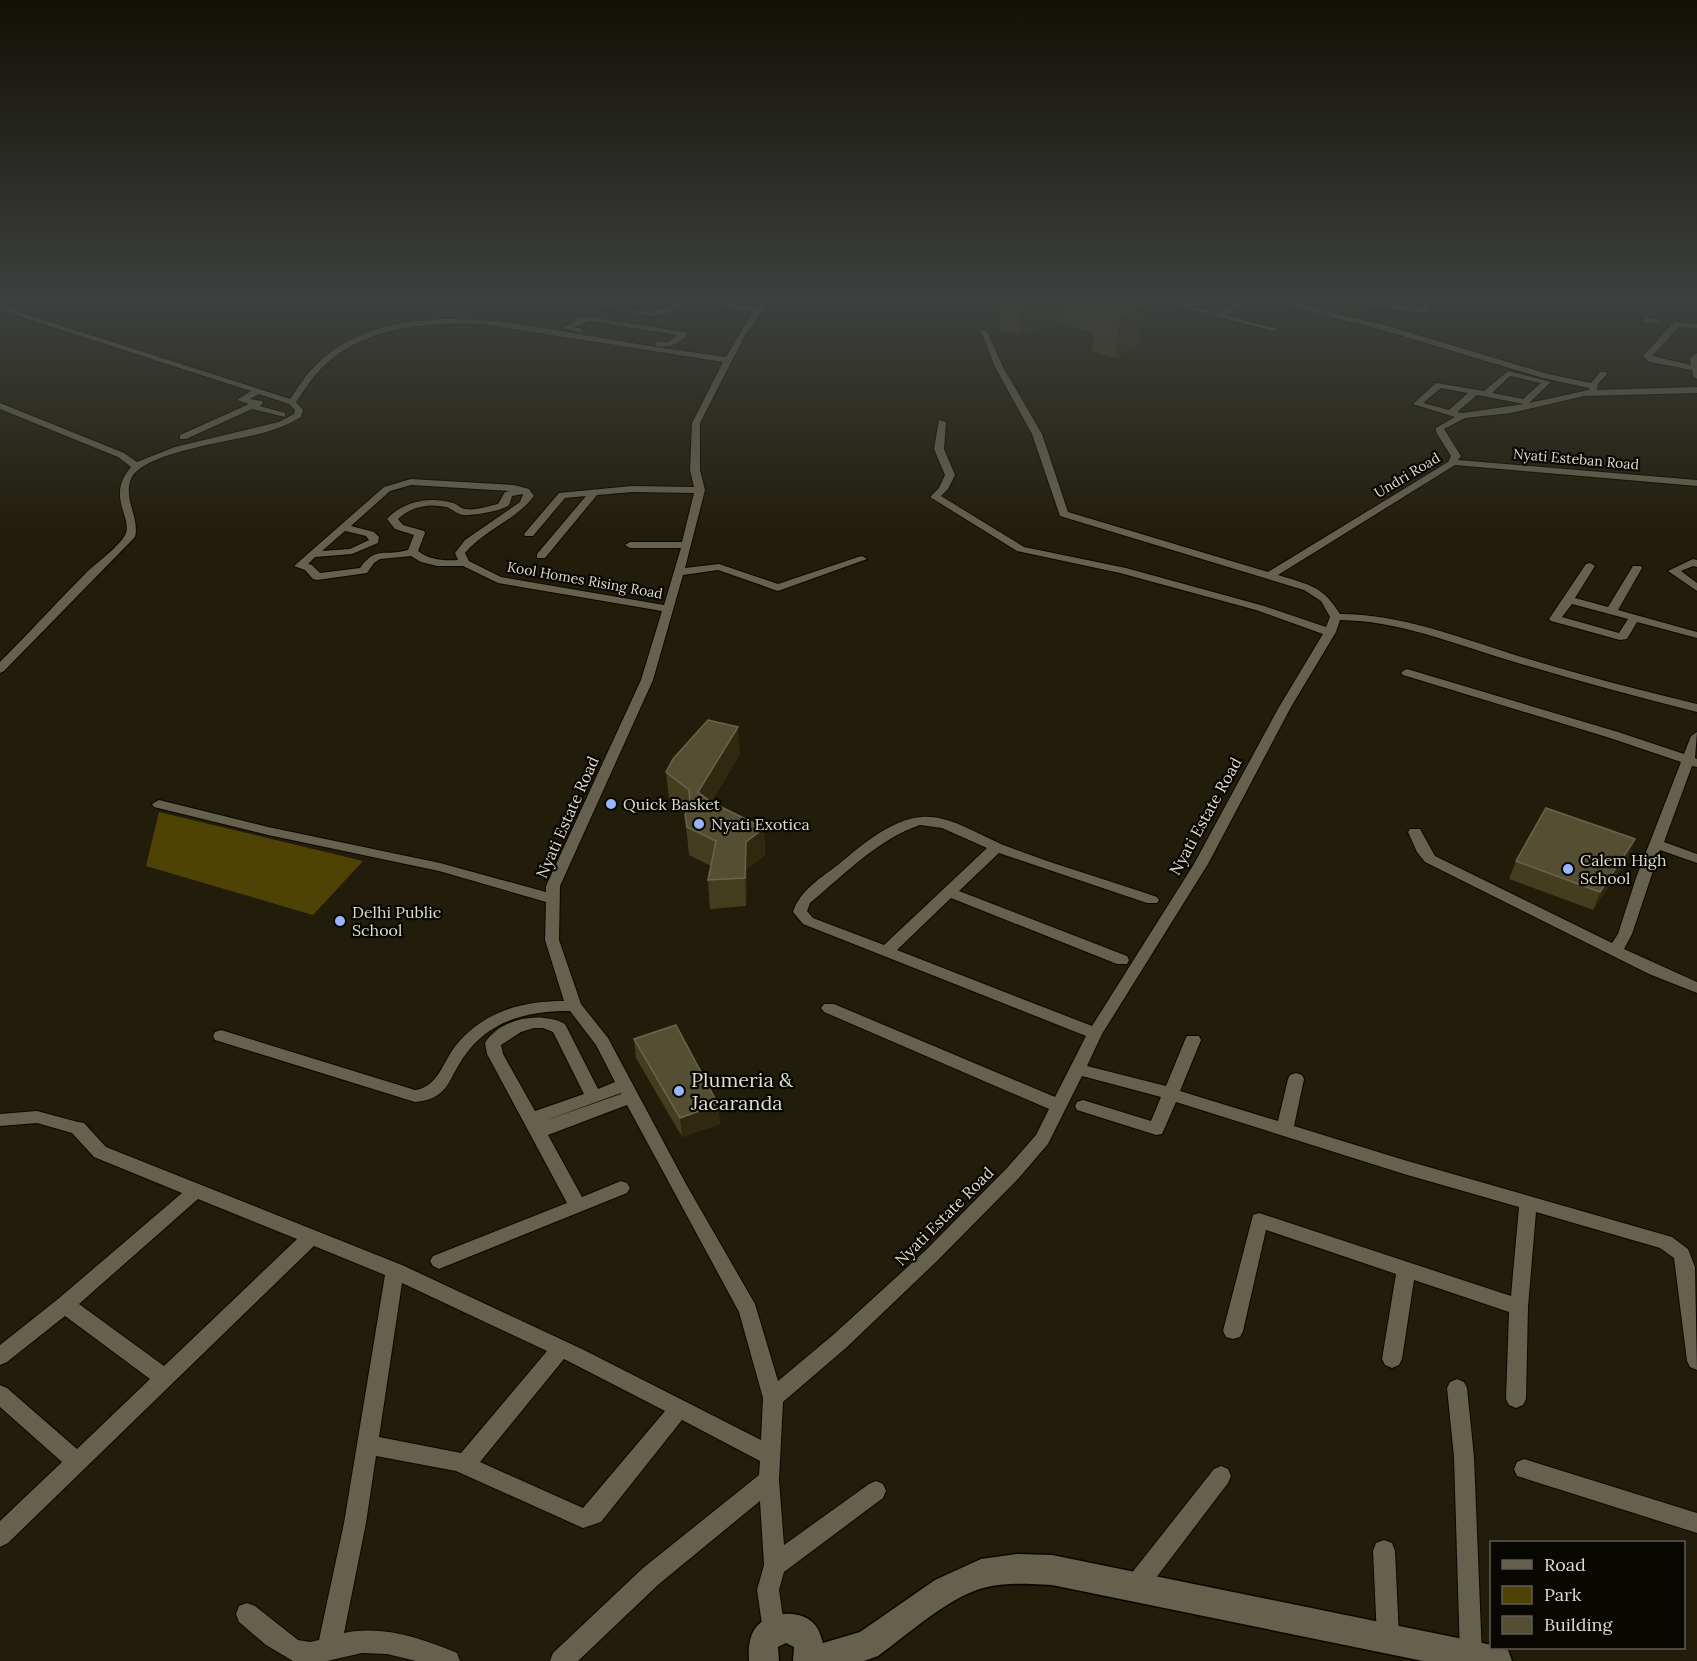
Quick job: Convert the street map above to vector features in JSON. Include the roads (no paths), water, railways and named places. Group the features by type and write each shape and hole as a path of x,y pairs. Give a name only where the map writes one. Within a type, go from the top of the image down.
{"main road":[{"path":"764,1661 763,1646 766,1638 774,1631 787,1627 802,1633 810,1647 810,1661 867,1646 945,1590 981,1574 1017,1569 1052,1570 1484,1658"}],"street":[{"path":"0,669 91,574 130,537 134,526 127,516 125,486 127,477 136,466 177,450 281,426 298,415 299,410 292,402 220,380"},
{"path":"292,402 310,380"},
{"name":"Nyati Estate Road","path":"718,380 696,423 695,470 700,490 687,545 648,680 553,886 552,940 574,1006 602,1042 680,1189 748,1310 773,1398 769,1480 775,1565 768,1590 774,1631"},
{"path":"1006,380 1037,434 1064,514 1308,588 1325,599 1336,617 1372,617 1393,622 1584,678 1697,708"},
{"path":"1487,393 1501,380"},
{"path":"1463,416 1417,404 1439,385 1525,402 1547,382 1536,380"},
{"path":"1559,380 1593,389 1599,380"},
{"name":"Undri Road","path":"1271,575 1453,462 1456,456 1441,437 1440,428 1463,416 1511,410 1593,389 1697,390"},
{"path":"1538,390 1564,397"},
{"path":"183,437 259,403 241,400 258,392"},
{"path":"1451,412 1474,393"},
{"path":"0,406 122,455 136,466"},
{"path":"251,406 282,415"},
{"path":"942,422 939,449 950,474 949,481 935,497 1021,549 1122,570 1260,608 1330,632"},
{"name":"Nyati Esteban Road","path":"1453,462 1697,483"},
{"path":"313,554 387,489 411,482 514,488 526,491 529,496 523,504 469,542 460,553 465,563"},
{"path":"529,534 562,495 632,489 700,490"},
{"path":"412,552 420,533 399,527 392,519 396,514 419,503 450,505 459,511 466,512 503,504 508,494 526,491"},
{"path":"541,556 594,492"},
{"path":"313,554 355,552 374,541 374,537 370,534 342,527"},
{"path":"630,545 687,545"},
{"name":"Kool Homes Rising Road","path":"313,554 299,566 308,567 317,577 363,571 368,563 380,556 405,555 412,552 430,563 465,563 498,580 668,609"},
{"path":"679,572 719,567 778,588 861,559"},
{"path":"1695,562 1673,571 1697,588"},
{"path":"1590,566 1555,619 1623,637 1634,618"},
{"path":"1611,612 1637,568"},
{"path":"1569,600 1697,634"},
{"name":"Nyati Estate Road","path":"773,1398 840,1341 931,1256 1012,1174 1042,1139 1095,1033 1201,864 1285,707 1330,632 1336,617"},
{"path":"1407,674 1614,735 1692,762"},
{"path":"1615,951 1625,934 1656,844 1692,762 1697,735"},
{"path":"159,804 268,831 440,867 553,899"},
{"path":"1095,1033 808,921 800,912 803,901 880,840 922,820 934,821 997,847 1152,900"},
{"path":"1415,832 1424,852 1430,859 1615,951 1697,988"},
{"path":"1656,844 1697,859"},
{"path":"886,952 997,847"},
{"path":"949,892 1122,960"},
{"path":"220,1036 415,1096 424,1096 433,1093 441,1086 463,1047 500,1018 525,1007 574,1006"},
{"path":"829,1008 1059,1106"},
{"path":"578,1206 536,1125 495,1054 493,1043 507,1033 529,1024 542,1021 552,1023 559,1028 594,1097"},
{"path":"1083,1106 1156,1129 1193,1040"},
{"path":"1077,1069 1171,1094 1404,1167 1666,1242 1682,1254 1686,1267 1697,1361"},
{"path":"1285,1129 1296,1079"},
{"path":"536,1125 594,1097 629,1091"},
{"path":"536,1125 629,1091"},
{"path":"0,1120 37,1117 78,1128 100,1152 395,1271 561,1349 771,1456"},
{"path":"439,1260 621,1188"},
{"path":"0,1356 65,1305 197,1190"},
{"path":"1516,1399 1519,1307 1528,1202"},
{"path":"1233,1331 1259,1220 1519,1307"},
{"path":"0,1536 311,1238"},
{"path":"1392,1359 1406,1269"},
{"path":"329,1648 355,1522 395,1271"},
{"path":"65,1305 164,1378"},
{"path":"464,1465 561,1349"},
{"path":"1457,1388 1484,1658"},
{"path":"0,1394 76,1462"},
{"path":"368,1445 464,1465 583,1518 593,1515 679,1409"},
{"path":"1524,1469 1697,1523"},
{"path":"1135,1587 1221,1476"},
{"path":"561,1661 651,1576 769,1480"},
{"path":"775,1565 876,1491"},
{"path":"1384,1551 1388,1637"},
{"path":"247,1614 299,1657 350,1642 379,1642 420,1650 449,1661"}],"place":[{"name":"Quick Basket","path":"611,804"},
{"name":"Nyati Exotica","path":"699,824"},
{"name":"Calem High School","path":"1568,869"},
{"name":"Delhi Public School","path":"340,921"},
{"name":"Plumeria & Jacaranda","path":"679,1091"}]}
